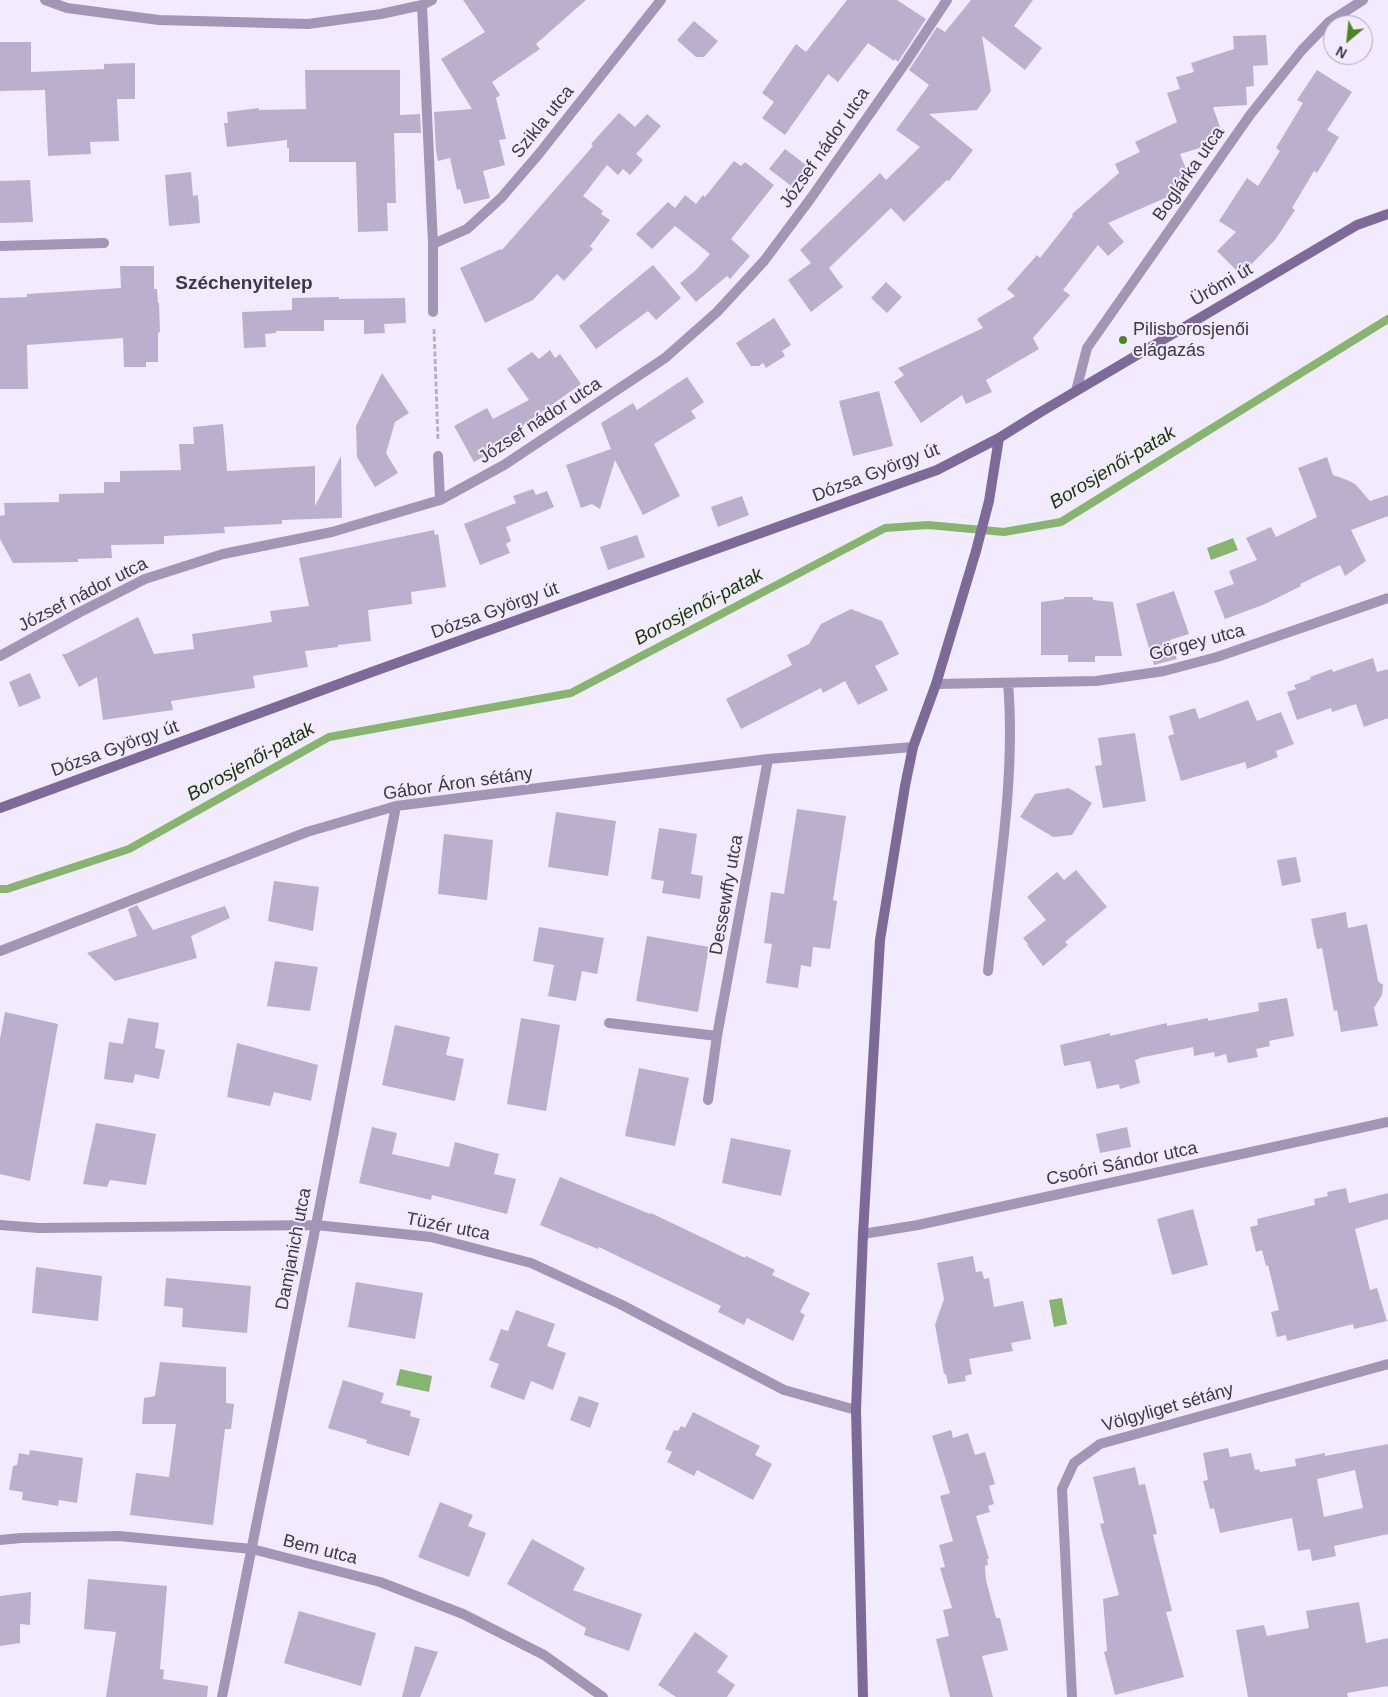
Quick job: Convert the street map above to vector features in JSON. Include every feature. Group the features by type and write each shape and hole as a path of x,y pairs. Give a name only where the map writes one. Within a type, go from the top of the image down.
{"main road":[{"name":"Ürömi út","path":"999,438 1358,225 1388,214"},
{"path":"863,1697 856,1410 863,1234 880,940 913,747 936,684 976,551 989,500 999,438"},
{"name":"Dózsa György út","path":"0,808 937,470 999,438"}],"street":[{"path":"45,0 67,8 159,20 308,24 381,14 422,5 432,0"},
{"name":"Szikla utca","path":"433,244 467,229 501,198 538,155 662,0"},
{"name":"József nádor utca","path":"0,656 145,579 223,554 332,532 440,500 504,464 665,358 717,312 764,261 906,62 947,0"},
{"name":"Boglárka utca","path":"1076,391 1087,348 1250,115 1302,50 1329,22 1363,0"},
{"path":"422,5 433,244 433,312"},
{"path":"0,246 104,243"},
{"path":"438,456 440,500"},
{"name":"Görgey utca","path":"936,684 1096,681 1164,671 1217,657 1388,598"},
{"path":"988,971 1007,799 1011,718 1008,683"},
{"name":"Gábor Áron sétány","path":"0,951 307,832 396,806 768,759 913,747"},
{"name":"Dessewffy utca","path":"708,1100 717,1036 768,759"},
{"name":"Damjanich utca","path":"222,1697 316,1224 396,806"},
{"path":"609,1023 717,1036"},
{"name":"Csoóri Sándor utca","path":"863,1234 918,1225 1388,1122"},
{"name":"Tüzér utca","path":"0,1225 39,1228 316,1224 431,1237 531,1263 620,1304 784,1390 856,1410"},
{"name":"Völgyliget sétány","path":"1072,1697 1062,1489 1074,1463 1100,1444 1388,1364"},
{"name":"Bem utca","path":"0,1540 119,1536 252,1549 380,1582 463,1614 544,1655 603,1697"}],"path":[{"path":"433,312 438,456"}],"shaded area":[{"path":"1233,538 1238,550 1211,560 1207,548"},
{"path":"1062,1298 1067,1324 1054,1327 1049,1300"},
{"path":"400,1369 432,1376 429,1392 396,1385"}],"building":[{"path":"463,0 586,0 536,44 540,49 492,82 500,95 496,98 506,139 499,140 505,165 483,171 490,198 464,204 460,189 457,190 450,158 438,161 434,112 472,109 441,59 485,32"},
{"path":"847,0 897,0 926,19 898,62 868,43 838,82 828,74 785,135 762,118 774,102 762,93 796,44 806,52"},
{"path":"971,0 1033,0 1014,26 1042,48 1025,70 982,36 991,91 977,110 929,114 973,150 949,181 947,180 904,222 891,208 829,268 843,287 811,312 788,280 811,263 800,250 880,173 886,180 920,147 896,130 929,85 909,70 937,27 945,32"},
{"path":"694,21 718,41 704,57 696,57 677,40"},
{"path":"1266,35 1268,65 1253,66 1254,86 1246,87 1247,105 1213,107 1220,127 1212,129 1216,143 1180,154 1190,178 1185,181 1188,188 1108,223 1124,242 1108,256 1098,245 1063,290 1070,295 1033,338 1039,349 986,380 992,392 966,404 962,395 921,423 894,382 904,375 898,368 983,328 977,319 1015,296 1007,289 1037,255 1040,258 1073,216 1072,214 1119,173 1115,164 1140,152 1135,142 1177,122 1167,93 1180,89 1176,77 1194,72 1191,63 1234,49 1233,36"},
{"path":"0,42 31,42 31,72 104,69 104,64 135,63 135,99 117,99 119,141 90,142 91,154 48,156 45,90 0,91"},
{"path":"305,70 400,70 400,115 420,114 421,133 394,133 396,203 387,203 388,231 358,232 356,162 289,162 287,140 227,147 224,123 228,123 227,112 259,108 259,110 306,109"},
{"path":"1317,70 1352,92 1327,130 1339,137 1317,173 1314,171 1292,208 1295,210 1275,240 1241,275 1217,251 1236,232 1219,221 1247,178 1258,186 1280,151 1276,148 1303,103 1297,100"},
{"path":"619,113 635,127 647,114 661,126 636,154 643,160 630,175 623,169 618,175 607,165 583,196 603,211 601,214 610,220 590,246 593,249 564,281 557,274 533,300 485,323 460,268 502,250 593,146 591,144"},
{"path":"785,149 810,168 794,188 769,169"},
{"path":"734,161 741,166 745,162 774,185 731,239 750,256 730,279 727,276 696,302 680,283 696,270 710,254 675,226 652,249 636,234 668,202 675,208 685,195 696,204 703,195 705,197"},
{"path":"191,172 193,196 198,195 200,223 169,226 165,175"},
{"path":"30,180 33,222 0,223 0,181"},
{"path":"653,265 681,298 656,320 648,311 596,349 579,326"},
{"path":"120,266 154,266 154,289 157,289 159,303 158,362 146,362 146,367 124,367 123,338 27,345 28,389 0,389 0,298 27,297 27,294 121,288"},
{"path":"886,282 902,297 887,313 871,298"},
{"path":"339,297 339,299 405,298 406,323 384,324 385,333 364,334 364,320 324,320 324,331 276,331 276,333 265,334 266,347 244,348 242,312 292,310 292,298"},
{"path":"774,318 791,345 782,351 785,356 766,368 763,363 759,366 751,366 736,343"},
{"path":"550,350 555,358 560,354 581,384 515,431 518,436 474,462 454,426 487,408 493,419 529,400 507,369 532,352 539,359"},
{"path":"382,373 409,413 395,422 386,453 398,473 375,487 357,457 356,426"},
{"path":"687,377 704,402 691,411 696,418 654,444 680,496 643,515 615,460 600,509 592,504 581,508 566,465 611,449 601,423 633,403 637,410"},
{"path":"879,391 893,446 853,456 839,401"},
{"path":"223,424 227,471 315,466 315,506 341,456 342,518 282,520 282,524 224,527 225,533 164,536 164,544 111,545 112,558 78,559 78,562 13,563 0,539 0,516 5,515 4,503 59,502 59,494 104,493 104,482 120,482 120,471 181,470 179,444 194,444 193,427"},
{"path":"1327,457 1333,475 1355,484 1370,501 1388,495 1388,516 1351,530 1366,561 1345,576 1340,565 1300,584 1301,586 1265,604 1225,619 1214,591 1234,584 1229,571 1257,560 1246,538 1271,527 1276,537 1317,517 1298,468"},
{"path":"533,489 536,495 547,491 554,507 506,527 511,541 506,544 510,553 480,565 464,524 516,503 513,496"},
{"path":"742,496 749,515 718,527 711,507"},
{"path":"434,530 435,535 438,534 446,587 411,592 412,604 368,610 371,641 305,651 308,667 253,676 255,688 171,701 173,710 103,720 97,677 79,687 62,654 66,654 138,617 154,654 194,649 192,634 272,622 270,611 309,606 299,558"},
{"path":"637,535 645,557 608,570 600,547"},
{"path":"1174,591 1189,634 1170,640 1177,659 1154,665 1136,604"},
{"path":"1064,597 1093,597 1093,600 1113,602 1122,656 1095,656 1095,662 1068,662 1068,655 1041,655 1041,602 1064,599"},
{"path":"851,609 882,621 899,654 875,666 888,690 858,705 845,681 823,693 821,688 741,729 726,699 792,665 787,655 809,644 821,624"},
{"path":"1373,658 1377,672 1388,669 1388,718 1364,727 1356,704 1332,712 1331,708 1297,720 1287,692 1296,689 1294,685 1332,669 1333,672"},
{"path":"30,673 41,698 19,707 9,682"},
{"path":"1248,700 1257,721 1281,712 1294,744 1276,751 1278,757 1247,769 1245,762 1181,781 1168,736 1174,734 1169,716 1195,708 1199,719"},
{"path":"1135,733 1146,801 1103,808 1095,766 1102,765 1098,738"},
{"path":"1069,788 1092,803 1072,835 1053,837 1020,817 1035,794"},
{"path":"797,809 846,816 833,900 837,901 830,949 813,947 811,967 801,965 798,988 766,983 772,944 764,943 771,892 784,894"},
{"path":"556,812 616,821 608,876 548,867"},
{"path":"659,828 697,834 691,874 703,876 700,899 662,893 664,881 651,879"},
{"path":"444,834 493,840 487,900 438,894"},
{"path":"1296,857 1301,882 1282,886 1277,860"},
{"path":"1076,870 1107,907 1065,942 1068,945 1043,966 1023,938 1046,920 1027,897 1057,872 1064,880"},
{"path":"274,881 319,887 313,931 268,921"},
{"path":"137,905 153,930 225,906 230,918 191,936 197,958 115,981 87,953 137,936 128,909"},
{"path":"1346,912 1348,928 1367,924 1378,981 1383,985 1382,995 1374,1008 1378,1026 1341,1032 1337,1010 1334,1011 1322,948 1317,949 1311,919"},
{"path":"539,927 604,938 597,974 582,971 576,1001 548,996 554,965 533,961"},
{"path":"647,936 709,947 698,1012 636,1001"},
{"path":"275,961 318,967 310,1011 267,1006"},
{"path":"1287,998 1294,1036 1269,1041 1270,1046 1256,1049 1258,1057 1228,1063 1226,1054 1215,1057 1214,1052 1194,1056 1193,1047 1139,1058 1135,1060 1140,1083 1120,1089 1119,1084 1097,1089 1090,1061 1064,1066 1060,1045 1110,1033 1110,1036 1167,1023 1167,1026 1208,1018 1208,1021 1259,1011 1258,1003"},
{"path":"5,1012 58,1024 30,1181 0,1174 0,1039"},
{"path":"128,1018 159,1023 155,1048 165,1050 159,1079 135,1074 133,1083 104,1079 109,1042 123,1044"},
{"path":"521,1018 560,1025 546,1111 507,1104"},
{"path":"395,1025 450,1037 446,1055 464,1059 455,1101 382,1085"},
{"path":"237,1043 318,1065 311,1101 274,1092 270,1106 227,1097"},
{"path":"639,1068 689,1078 675,1146 625,1136"},
{"path":"96,1123 156,1134 146,1185 110,1180 107,1187 83,1184"},
{"path":"372,1127 397,1133 392,1154 449,1167 455,1142 499,1154 494,1174 516,1179 507,1214 432,1195 431,1200 359,1183"},
{"path":"1127,1127 1131,1147 1100,1153 1096,1134"},
{"path":"731,1138 791,1150 781,1196 722,1183"},
{"path":"560,1177 651,1213 745,1258 746,1256 775,1270 772,1275 810,1293 800,1312 805,1315 793,1341 747,1318 744,1325 718,1312 721,1306 599,1247 598,1249 540,1225"},
{"path":"1346,1188 1349,1203 1388,1193 1388,1219 1355,1229 1370,1290 1377,1288 1387,1321 1354,1329 1353,1324 1287,1341 1286,1335 1277,1337 1271,1312 1279,1310 1268,1265 1266,1266 1262,1250 1256,1252 1250,1227 1258,1225 1257,1219 1315,1205 1314,1199 1328,1196 1327,1192"},
{"path":"1193,1209 1208,1265 1172,1275 1157,1219"},
{"path":"973,1256 976,1272 982,1271 984,1279 989,1278 994,1307 1023,1301 1031,1339 1011,1343 1013,1351 969,1359 972,1374 965,1376 966,1381 948,1384 946,1374 944,1374 935,1325 944,1299 937,1263"},
{"path":"36,1267 102,1276 98,1321 32,1313"},
{"path":"166,1278 251,1286 247,1333 182,1327 183,1308 164,1306"},
{"path":"356,1282 423,1293 415,1339 348,1327"},
{"path":"516,1310 555,1324 547,1346 566,1353 553,1390 531,1381 524,1400 490,1387 499,1364 489,1360 501,1329 508,1331"},
{"path":"160,1362 226,1367 226,1403 234,1404 231,1429 225,1429 213,1525 130,1515 136,1473 169,1477 176,1424 142,1424 144,1398 155,1396"},
{"path":"343,1380 384,1393 381,1403 411,1411 410,1416 420,1419 409,1456 366,1443 367,1440 328,1428"},
{"path":"579,1396 599,1403 590,1428 570,1420"},
{"path":"693,1412 760,1446 755,1455 772,1464 753,1500 697,1470 694,1476 667,1462 672,1452 665,1449 674,1430 678,1431 681,1426 685,1428"},
{"path":"951,1430 953,1438 968,1433 975,1455 985,1452 995,1484 989,1486 994,1504 988,1506 990,1512 976,1516 989,1559 987,1559 988,1565 985,1566 986,1580 996,1618 1000,1618 1008,1650 982,1656 993,1697 950,1697 936,1639 949,1636 943,1610 952,1608 940,1568 945,1567 939,1545 953,1541 940,1496 950,1493 932,1436"},
{"path":"1388,1444 1388,1534 1334,1546 1336,1556 1312,1561 1310,1549 1298,1551 1292,1518 1220,1533 1214,1508 1210,1509 1203,1481 1208,1480 1203,1453 1228,1448 1230,1457 1251,1453 1255,1470 1259,1469 1260,1472 1296,1466 1295,1459 1325,1453 1325,1456","holes":["1355,1470 1363,1508 1324,1517 1317,1479"]},
{"path":"30,1450 83,1458 77,1503 59,1500 58,1506 22,1500 23,1492 9,1490 13,1466 17,1465 19,1453 29,1455"},
{"path":"1135,1467 1139,1485 1145,1484 1157,1534 1153,1535 1172,1611 1166,1612 1184,1677 1115,1695 1104,1652 1107,1651 1103,1599 1119,1595 1100,1524 1104,1523 1093,1477"},
{"path":"440,1502 473,1515 468,1526 486,1533 469,1577 418,1557"},
{"path":"532,1539 585,1568 573,1590 642,1614 629,1651 584,1635 586,1628 507,1584"},
{"path":"88,1579 167,1586 160,1669 164,1670 163,1679 208,1686 207,1697 106,1697 116,1632 84,1629"},
{"path":"31,1592 30,1625 20,1624 20,1643 0,1646 0,1596"},
{"path":"1359,1602 1366,1643 1388,1638 1388,1686 1347,1693 1348,1697 1248,1697 1236,1630 1264,1625 1267,1636 1309,1628 1306,1611"},
{"path":"299,1611 376,1633 361,1686 284,1663"},
{"path":"695,1632 728,1656 717,1672 735,1685 727,1697 676,1697 658,1685"},
{"path":"415,1646 438,1652 420,1697 402,1697"}],"waterway":[{"name":"Borosjenői-patak","path":"0,889 7,889 129,849 329,737 571,693 885,528 928,525 1004,532 1061,522 1388,319"}],"place":[{"name":"Pilisborosjenői elágazás","path":"1123,340"}],"district":[{"name":"Széchenyitelep","path":"244,284"}]}
